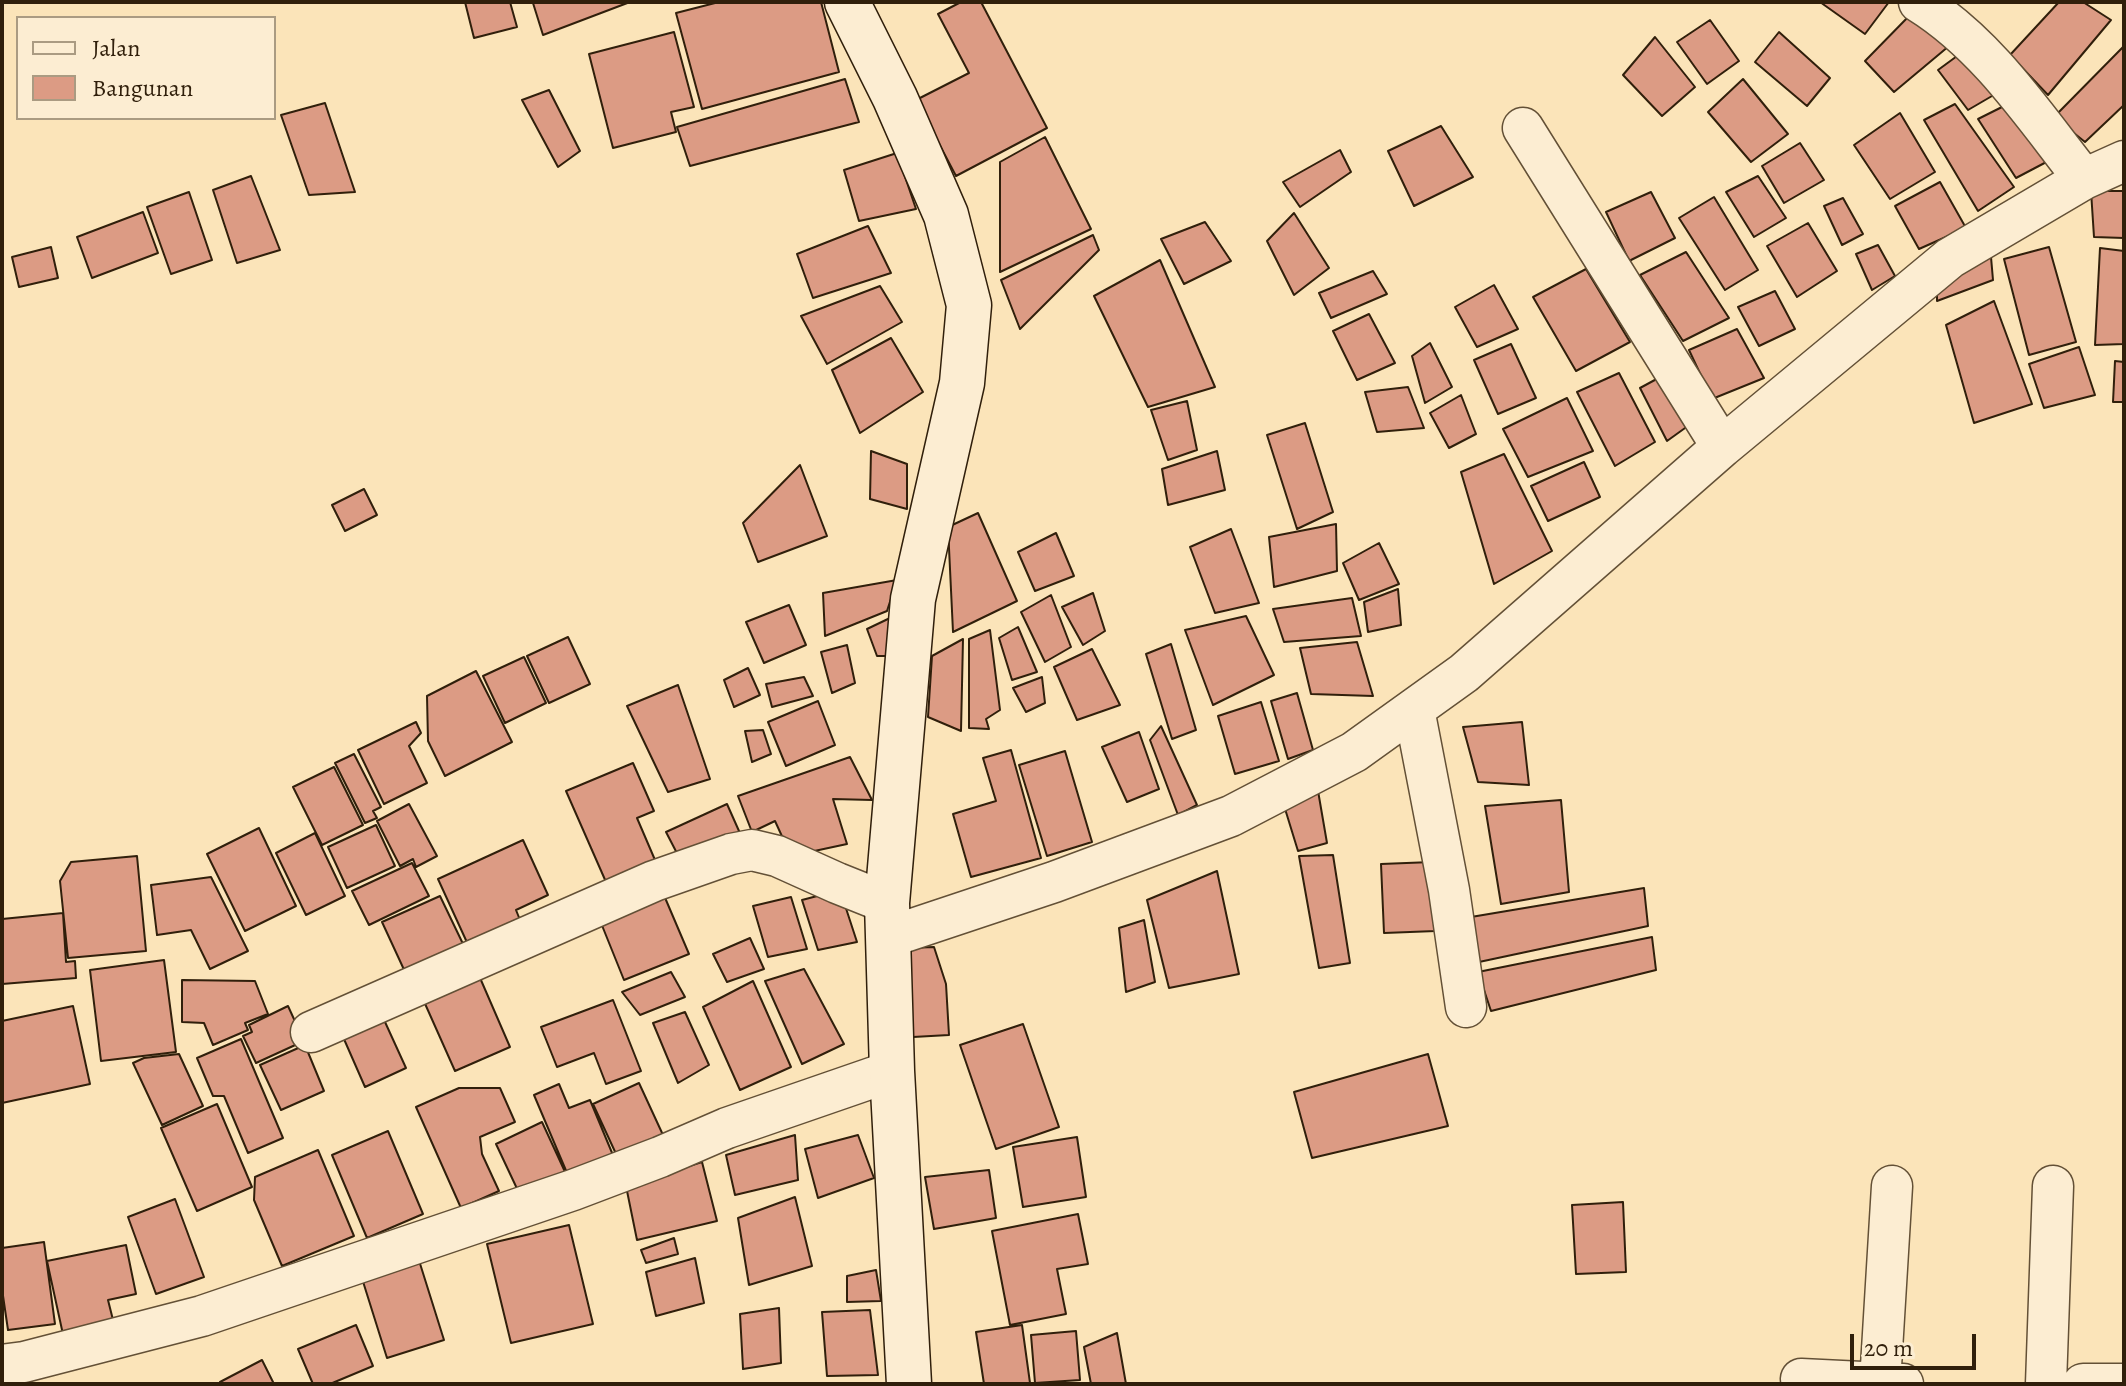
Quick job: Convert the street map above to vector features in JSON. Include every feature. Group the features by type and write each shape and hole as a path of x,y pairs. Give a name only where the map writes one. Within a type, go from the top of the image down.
{"street":[{"path":"847,2 895,98 946,215 969,305 962,383 913,599 888,920 892,1071 909,1384"},
{"path":"1919,2 1944,18 1987,57 2084,179"},
{"path":"1523,128 1722,447"},
{"path":"311,1032 654,881 731,854 752,850 777,856 837,883 888,920 1054,882 1231,816 1354,752 1464,673 1722,447 1950,258 2084,179 2124,161"},
{"path":"1414,709 1449,890 1466,1007"},
{"path":"2,1365 202,1316 573,1190 727,1128 892,1071"},
{"path":"1880,1383 1892,1186"},
{"path":"2046,1384 2053,1186"},
{"path":"1801,1379 1903,1384"},
{"path":"2083,1384 2124,1384"}],"building":[{"path":"465,2 510,2 517,27 474,38"},
{"path":"535,2 630,2 543,35"},
{"path":"719,2 821,2 839,72 702,109 676,13"},
{"path":"961,2 981,2 1047,128 956,176 916,100 969,73 938,14"},
{"path":"1820,2 1889,2 1865,34"},
{"path":"2059,2 2083,2 2111,20 2048,95 2010,55"},
{"path":"1911,14 1949,46 1894,92 1865,61"},
{"path":"1710,20 1739,61 1707,84 1677,42"},
{"path":"674,32 694,107 671,112 676,132 613,148 589,54"},
{"path":"1779,32 1830,78 1807,106 1755,62"},
{"path":"1655,37 1695,87 1662,116 1623,75"},
{"path":"2124,46 2124,105 2085,142 2054,117"},
{"path":"1968,48 2004,89 1968,110 1938,70"},
{"path":"845,79 859,122 690,166 677,127"},
{"path":"1743,79 1788,134 1751,162 1708,112"},
{"path":"549,90 580,151 558,167 522,100"},
{"path":"2012,102 2054,158 2016,178 1978,119"},
{"path":"325,103 355,192 309,195 281,115"},
{"path":"1955,104 2014,187 1978,211 1924,120"},
{"path":"1900,113 1935,172 1890,199 1854,145"},
{"path":"1441,126 1473,177 1414,206 1388,151"},
{"path":"1045,137 1091,229 1000,272 1000,162"},
{"path":"1800,143 1824,180 1784,203 1762,166"},
{"path":"1340,150 1351,172 1300,207 1283,182"},
{"path":"897,153 916,209 859,221 844,170"},
{"path":"251,176 280,250 237,263 213,190"},
{"path":"1758,176 1786,218 1754,237 1726,192"},
{"path":"1940,182 1966,228 1919,249 1895,206"},
{"path":"2091,191 2124,191 2124,238 2094,237"},
{"path":"189,192 212,260 171,274 147,207"},
{"path":"1651,192 1675,238 1629,261 1606,212"},
{"path":"1714,197 1758,270 1725,290 1679,218"},
{"path":"1843,198 1863,234 1842,245 1824,206"},
{"path":"143,212 158,253 92,278 77,237"},
{"path":"1294,213 1329,268 1294,295 1267,241"},
{"path":"1205,222 1231,261 1184,284 1161,239"},
{"path":"1808,223 1837,271 1797,297 1767,246"},
{"path":"868,226 891,273 813,298 797,254"},
{"path":"1093,235 1099,250 1020,329 1001,280"},
{"path":"1878,245 1895,276 1872,290 1856,254"},
{"path":"51,247 58,278 19,287 12,257"},
{"path":"2049,247 2076,342 2029,355 2004,259"},
{"path":"2100,248 2124,251 2124,344 2095,345"},
{"path":"1686,252 1729,318 1683,341 1640,275"},
{"path":"1991,257 1993,280 1937,301 1937,288"},
{"path":"1160,260 1215,387 1148,407 1094,296"},
{"path":"1586,269 1630,342 1576,371 1533,297"},
{"path":"1373,271 1387,294 1331,318 1319,293"},
{"path":"1494,285 1518,329 1477,347 1455,307"},
{"path":"880,286 902,322 827,364 801,316"},
{"path":"1775,291 1795,329 1759,346 1738,307"},
{"path":"1994,301 2032,404 1974,423 1946,325"},
{"path":"1369,314 1395,363 1357,380 1333,331"},
{"path":"1737,329 1764,378 1712,399 1689,350"},
{"path":"891,338 923,392 860,433 832,370"},
{"path":"1430,343 1452,387 1425,403 1412,356"},
{"path":"1511,344 1536,398 1498,414 1474,360"},
{"path":"2079,347 2095,395 2044,408 2029,364"},
{"path":"2115,361 2124,362 2124,402 2113,402"},
{"path":"1619,373 1655,442 1615,466 1577,392"},
{"path":"1664,375 1692,423 1667,441 1640,388"},
{"path":"1408,387 1424,428 1377,432 1365,392"},
{"path":"1461,395 1476,434 1449,448 1430,413"},
{"path":"1567,398 1593,451 1528,477 1503,429"},
{"path":"1187,401 1197,450 1168,460 1151,410"},
{"path":"1305,423 1333,512 1297,529 1267,435"},
{"path":"871,451 907,464 907,509 870,499"},
{"path":"1217,451 1225,490 1168,505 1162,469"},
{"path":"1504,454 1552,551 1494,584 1461,472"},
{"path":"1584,462 1600,497 1548,521 1531,486"},
{"path":"800,465 827,536 758,562 743,523"},
{"path":"364,489 377,515 345,531 332,505"},
{"path":"978,513 1017,601 953,632 948,527"},
{"path":"1336,524 1337,571 1274,587 1269,537"},
{"path":"1231,529 1259,603 1215,613 1190,547"},
{"path":"1056,533 1074,576 1035,591 1018,552"},
{"path":"1379,543 1399,584 1359,600 1343,563"},
{"path":"897,580 887,611 825,636 823,593"},
{"path":"1398,589 1401,625 1368,632 1364,602"},
{"path":"1093,593 1105,631 1083,645 1062,607"},
{"path":"1051,595 1071,647 1045,662 1021,612"},
{"path":"1352,598 1361,636 1284,642 1273,609"},
{"path":"789,605 806,645 764,663 746,622"},
{"path":"1246,616 1274,675 1213,705 1185,630"},
{"path":"890,618 892,656 877,656 867,629"},
{"path":"1018,627 1037,672 1012,680 999,638"},
{"path":"990,630 1000,710 986,719 989,729 969,728 969,639"},
{"path":"568,637 590,684 549,703 527,656"},
{"path":"963,639 961,731 928,717 932,656"},
{"path":"1357,642 1373,696 1311,694 1300,648"},
{"path":"1171,644 1196,730 1172,739 1146,654"},
{"path":"847,645 855,683 832,693 821,652"},
{"path":"1092,649 1120,705 1077,720 1054,667"},
{"path":"524,657 546,703 505,723 483,676"},
{"path":"748,668 760,695 734,707 724,680"},
{"path":"476,671 512,742 445,776 428,741 427,696"},
{"path":"804,677 813,696 772,707 766,684"},
{"path":"1042,677 1045,703 1026,712 1013,688"},
{"path":"678,685 710,779 668,792 627,706"},
{"path":"1297,693 1313,750 1288,759 1271,701"},
{"path":"818,701 835,745 786,766 768,722"},
{"path":"1261,702 1279,761 1235,774 1218,716"},
{"path":"416,722 421,733 409,746 427,783 384,804 358,750"},
{"path":"1522,722 1529,785 1478,782 1463,727"},
{"path":"1161,726 1197,805 1178,815 1150,740"},
{"path":"763,730 771,754 752,762 745,731"},
{"path":"1139,732 1159,789 1127,802 1102,747"},
{"path":"1011,750 1041,858 971,877 953,814 996,801 983,758"},
{"path":"1065,751 1092,842 1047,856 1019,765"},
{"path":"354,754 381,807 373,811 377,818 365,823 335,763"},
{"path":"850,757 872,800 833,799 847,844 791,856 775,821 752,832 738,796"},
{"path":"633,763 654,811 637,818 655,860 606,882 566,791"},
{"path":"334,767 363,825 322,845 293,787"},
{"path":"1317,785 1327,843 1298,851 1282,799"},
{"path":"1561,800 1569,892 1501,904 1485,806"},
{"path":"409,804 437,856 416,867 413,859 400,866 377,821"},
{"path":"727,804 743,840 681,861 666,832"},
{"path":"376,825 395,866 347,888 328,847"},
{"path":"259,828 296,906 245,931 207,854"},
{"path":"315,833 345,896 306,915 276,853"},
{"path":"523,840 548,895 516,910 522,925 470,949 438,879"},
{"path":"1333,855 1350,963 1319,968 1299,856"},
{"path":"137,856 146,951 68,958 60,881 71,862"},
{"path":"1432,862 1436,931 1384,933 1381,864"},
{"path":"412,863 429,896 369,925 352,891"},
{"path":"1217,871 1239,974 1169,988 1147,900"},
{"path":"211,877 248,951 210,969 191,930 157,935 151,885"},
{"path":"1644,888 1648,926 1479,962 1471,917"},
{"path":"840,890 857,942 818,950 802,900"},
{"path":"663,893 689,954 624,980 599,918"},
{"path":"440,896 464,946 406,974 382,922"},
{"path":"791,897 807,949 768,957 753,906"},
{"path":"63,913 66,962 75,961 76,978 2,984 2,919"},
{"path":"1144,920 1155,982 1126,992 1119,928"},
{"path":"1652,937 1656,970 1491,1011 1478,972"},
{"path":"750,938 764,969 727,982 713,954"},
{"path":"934,947 946,984 949,1035 913,1037 908,948"},
{"path":"164,960 176,1052 101,1061 90,970"},
{"path":"474,964 510,1047 455,1071 418,988"},
{"path":"804,969 844,1044 802,1064 765,981"},
{"path":"671,972 685,997 640,1015 622,992"},
{"path":"182,980 255,981 268,1014 245,1023 248,1030 213,1045 204,1023 182,1022"},
{"path":"753,981 791,1067 740,1090 703,1007"},
{"path":"613,1000 641,1071 606,1084 594,1053 557,1067 541,1027"},
{"path":"73,1006 90,1084 2,1103 2,1021"},
{"path":"288,1006 304,1041 256,1063 243,1036 252,1032 249,1025"},
{"path":"380,1011 406,1068 365,1087 340,1030"},
{"path":"685,1012 709,1065 678,1083 653,1023"},
{"path":"1023,1024 1059,1127 996,1149 960,1045"},
{"path":"241,1039 283,1138 248,1153 224,1096 213,1096 197,1058"},
{"path":"305,1045 324,1091 281,1110 260,1065"},
{"path":"179,1054 203,1106 162,1125 133,1063 144,1058"},
{"path":"1428,1054 1448,1126 1312,1158 1294,1092"},
{"path":"639,1083 663,1135 617,1156 593,1104"},
{"path":"559,1084 569,1108 590,1100 615,1160 570,1180 534,1095"},
{"path":"459,1088 500,1088 515,1122 480,1137 482,1154 499,1191 461,1208 416,1107"},
{"path":"217,1104 252,1187 197,1211 161,1128"},
{"path":"542,1122 566,1174 520,1195 496,1144"},
{"path":"388,1131 423,1214 367,1238 332,1155"},
{"path":"795,1135 798,1180 735,1195 726,1155"},
{"path":"858,1135 874,1178 818,1198 805,1149"},
{"path":"1077,1137 1086,1197 1023,1207 1013,1147"},
{"path":"318,1150 354,1236 282,1266 254,1200 255,1177"},
{"path":"702,1162 717,1221 637,1240 626,1186"},
{"path":"989,1170 996,1218 934,1229 925,1177"},
{"path":"795,1197 812,1266 749,1285 738,1218"},
{"path":"175,1199 204,1277 156,1294 128,1217"},
{"path":"1623,1202 1626,1272 1576,1274 1572,1205"},
{"path":"1078,1214 1088,1264 1057,1269 1066,1314 1010,1325 992,1231"},
{"path":"569,1225 593,1324 511,1343 487,1244"},
{"path":"674,1238 678,1254 646,1263 641,1250"},
{"path":"44,1242 55,1324 8,1330 2,1289 2,1248"},
{"path":"126,1245 136,1294 108,1300 115,1328 64,1339 47,1261"},
{"path":"417,1254 444,1340 387,1358 360,1272"},
{"path":"695,1258 704,1303 656,1316 646,1272"},
{"path":"876,1270 881,1301 847,1302 847,1276"},
{"path":"779,1308 781,1363 743,1369 740,1314"},
{"path":"870,1310 878,1375 827,1376 822,1312"},
{"path":"356,1325 373,1366 330,1384 313,1384 298,1349"},
{"path":"1022,1325 1030,1383 984,1384 976,1332"},
{"path":"1076,1331 1080,1380 1035,1383 1031,1335"},
{"path":"1117,1333 1126,1384 1091,1384 1084,1347"},
{"path":"262,1360 274,1384 221,1384 220,1382"}]}
